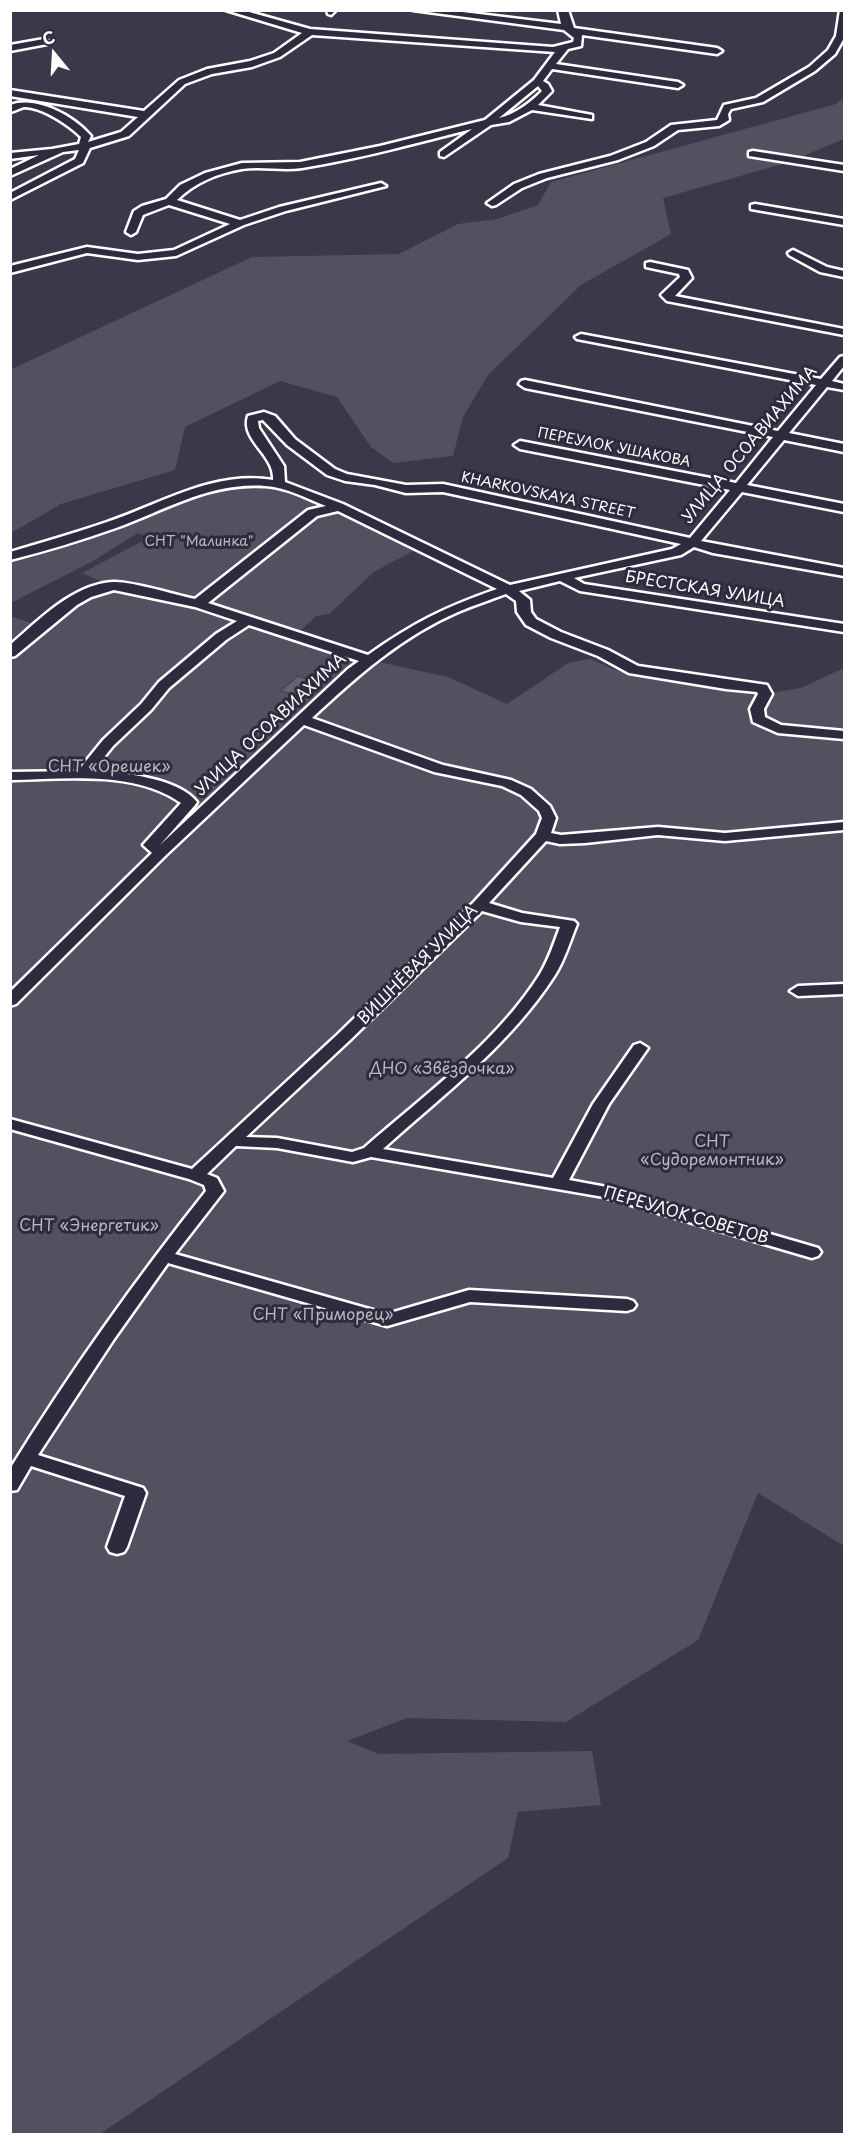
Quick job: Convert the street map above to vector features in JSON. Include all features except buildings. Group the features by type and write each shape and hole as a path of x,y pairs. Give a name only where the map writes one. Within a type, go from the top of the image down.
{"street":[{"path":"230,10 310,32 562,49 578,44 579,37 571,29 562,10"},
{"path":"417,10 526,21 717,51"},
{"path":"492,203 518,186 543,176 614,158 650,144 675,127 687,124 718,123 724,120 723,114 728,107 759,100 813,69 832,52 841,36 844,12"},
{"path":"526,21 551,13"},
{"path":"10,156 99,144 125,134 182,82 210,71 255,63 277,54 310,32"},
{"path":"10,48 44,42"},
{"path":"444,154 489,122 537,82 552,66 562,49"},
{"path":"552,66 678,85"},
{"path":"131,232 138,213 146,208 170,201 184,187 209,175 242,166 300,165 380,149 489,122 501,123 532,107 547,91 545,86 537,82"},
{"path":"10,93 147,115"},
{"path":"10,109 22,104 33,106 70,121 86,136 83,142 86,146"},
{"path":"532,107 588,117"},
{"path":"10,197 79,161 86,146"},
{"path":"10,173 61,149"},
{"path":"753,154 844,168"},
{"path":"11,270 87,250 138,257 176,254 240,223 283,209 381,186"},
{"path":"170,201 240,223"},
{"path":"754,207 844,222"},
{"path":"793,253 824,270 844,274"},
{"path":"650,265 684,272 686,278 667,295 671,298 844,332"},
{"path":"581,337 844,387"},
{"name":"УЛИЦА ОСОАВИАХИМА","path":"10,1001 161,852 353,672 411,631 453,609 508,590 676,552 693,543 736,488 844,360"},
{"path":"525,384 844,448"},
{"name":"KHARKOVSKAYA STREET","path":"279,484 276,460 252,426 252,419 264,416 271,419 291,442 331,471 345,477 375,481 406,489 443,488 713,549 844,572"},
{"name":"ПЕРЕУЛОК УШАКОВА","path":"520,445 844,508"},
{"path":"10,556 112,525 204,488 227,483 279,484 339,507 508,590 523,600 524,612 531,622 556,635 603,653 634,670 726,685 762,688 765,694 757,709 758,718 778,729 844,735"},
{"path":"198,604 313,513 339,507"},
{"name":"БРЕСТСКАЯ УЛИЦА","path":"562,577 580,587 844,628"},
{"path":"10,653 37,629 86,593 114,586 198,604 370,660"},
{"path":"83,774 108,743 146,707 164,685 221,637 248,620"},
{"path":"303,720 439,769 506,783 526,792 545,809 549,818 543,835 560,840 658,831 724,837 844,826"},
{"path":"10,776 83,774 139,781 181,793 190,802 150,845 161,852"},
{"name":"ВИШНЁВАЯ УЛИЦА","path":"195,1175 343,1038 479,905 543,835"},
{"path":"370,1152 493,1040 522,1009 543,981 557,956 569,924 521,917 479,905"},
{"path":"798,991 844,989"},
{"path":"559,1182 601,1104 640,1048"},
{"path":"10,1124 195,1175 211,1182 215,1191 163,1256 10,1485"},
{"name":"ПЕРЕУЛОК СОВЕТОВ","path":"232,1141 277,1143 353,1157 370,1152 559,1182 606,1192 812,1252"},
{"path":"163,1256 387,1320 469,1296 627,1305"},
{"path":"26,1458 136,1493 117,1547"}],"green space":[{"path":"844,98 844,139 789,162 663,198 671,234 581,285 488,375 463,417 453,456 393,463 371,447 337,397 280,381 185,427 175,470 61,504 11,533 12,369 252,257 399,254 458,224 497,219 538,205 551,182 836,104"},
{"path":"227,483 284,485 420,547 374,572 329,614 316,616 296,635 370,660 448,677 507,704 568,663 590,659 618,671 765,694 801,688 844,668 844,1546 758,1493 698,1640 566,1722 407,1718 347,1741 379,1754 592,1751 601,1805 518,1812 508,1858 100,2134 11,2134 10,616 41,626 105,583 82,573 150,537 138,533 93,561 11,603 11,551 29,558 123,529 112,525"}],"park label":[{"name":"СНТ \"Малинка\"","path":"199,542"},
{"name":"СНТ «Орешек»","path":"109,768"},
{"name":"ДНО «Звёздочка»","path":"442,1070"},
{"name":"СНТ «Судоремонтник»","path":"712,1152"},
{"name":"СНТ «Энергетик»","path":"89,1227"},
{"name":"СНТ «Приморец»","path":"323,1316"}]}
